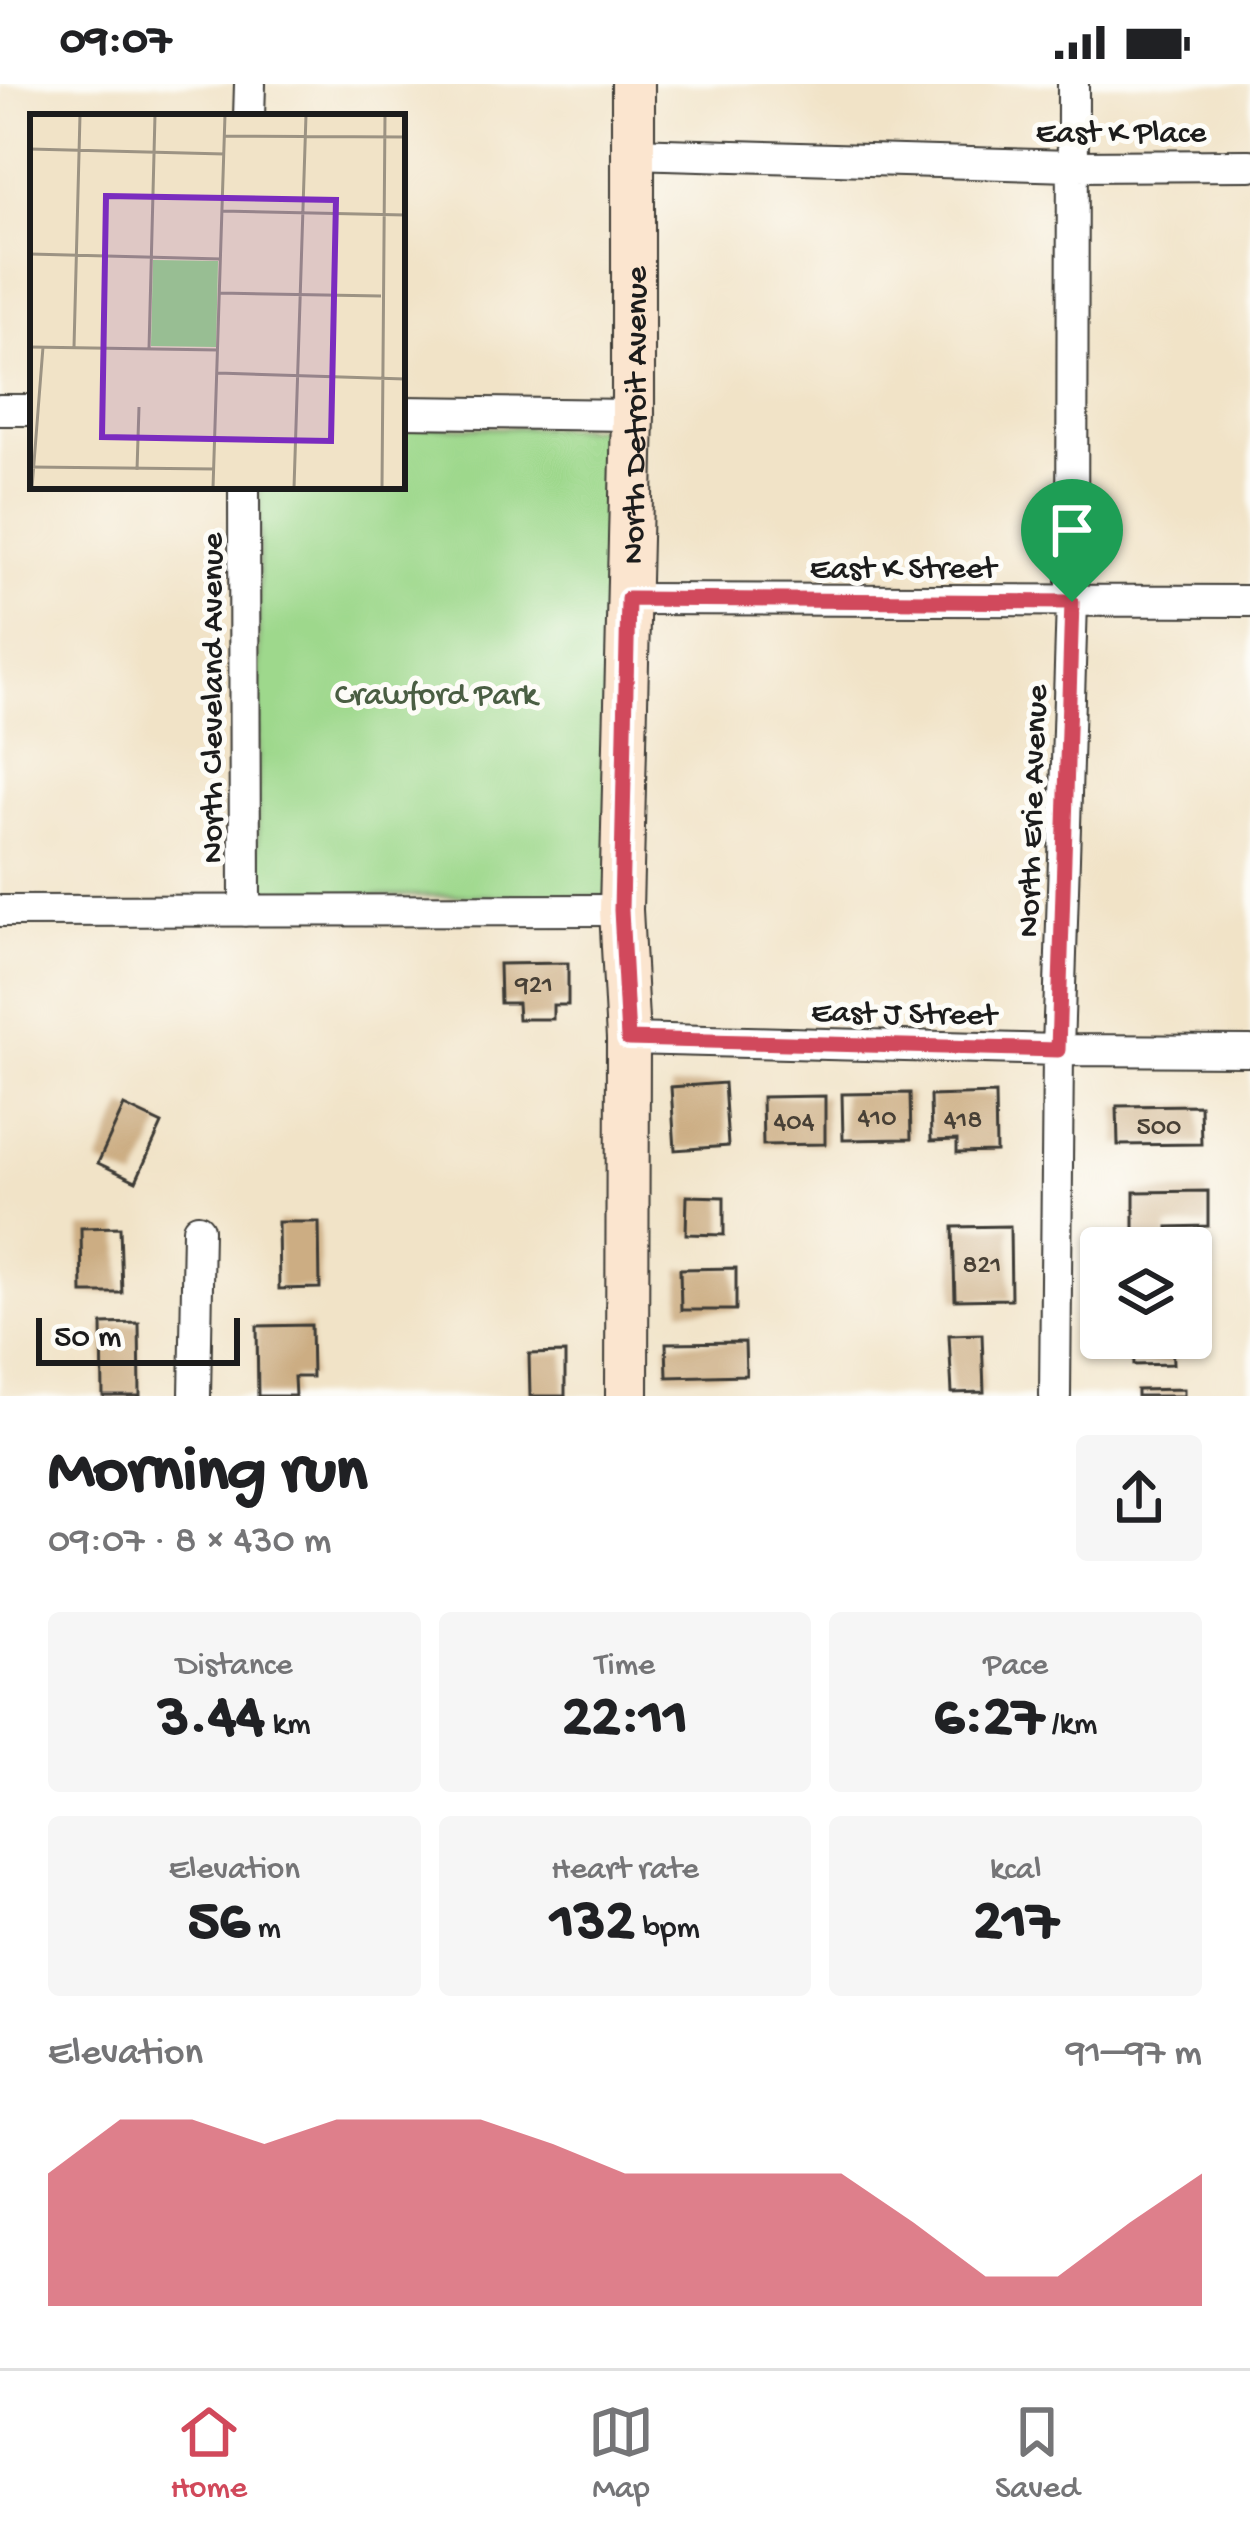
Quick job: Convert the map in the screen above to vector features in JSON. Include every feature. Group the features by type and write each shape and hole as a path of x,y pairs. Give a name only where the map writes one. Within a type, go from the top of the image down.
{"street":[{"path":"249,114 250,84"},
{"name":"North Detroit Avenue","path":"627,1396 628,1039 621,910 633,415 633,84"},
{"name":"North Erie Avenue","path":"1055,1396 1058,1050 1072,602 1072,84"},
{"name":"East K Place","path":"632,153 1071,166 1250,164"},
{"path":"405,412 633,415"},
{"name":"North Cleveland Avenue","path":"244,489 245,910"},
{"name":"East K Street","path":"628,599 1250,601"},
{"path":"0,911 621,910"},
{"name":"East J Street","path":"628,1039 1250,1051"},
{"path":"195,1396 198,1229"}],"green space":[{"name":"Crawford Park","path":"405,427 615,428 613,897 257,895 259,489 405,489"}],"building":[{"path":"568,963 568,1005 553,1005 553,1019 518,1019 517,1003 500,1003 499,964"},
{"path":"724,1083 728,1146 675,1150 671,1087"},
{"path":"910,1093 911,1139 843,1140 842,1094"},
{"path":"995,1094 996,1152 957,1153 957,1140 931,1141 930,1096"},
{"path":"825,1096 825,1144 763,1145 762,1097"},
{"path":"1200,1105 1201,1144 1118,1145 1117,1106"},
{"path":"124,1106 162,1124 136,1181 98,1163"},
{"path":"1208,1191 1208,1226 1134,1227 1134,1192"},
{"path":"687,1196 724,1197 724,1235 686,1234"},
{"path":"278,1222 319,1222 320,1288 279,1289"},
{"path":"1010,1226 1011,1299 955,1300 953,1227"},
{"path":"120,1227 122,1293 82,1293 81,1228"},
{"path":"736,1268 736,1310 681,1310 680,1269"},
{"path":"139,1323 140,1396 103,1396 102,1324"},
{"path":"311,1325 312,1377 294,1377 295,1396 258,1396 257,1326"},
{"path":"982,1334 984,1392 952,1393 949,1335"},
{"path":"745,1342 746,1375 667,1377 666,1343"},
{"path":"565,1353 565,1396 530,1396 529,1354"},
{"path":"1134,1359 1173,1359 1173,1364 1134,1365"},
{"path":"1184,1389 1184,1396 1137,1396 1137,1390"}],"route":[{"path":"628,599 1072,602 1058,1050 628,1039 621,910 628,599"}]}
